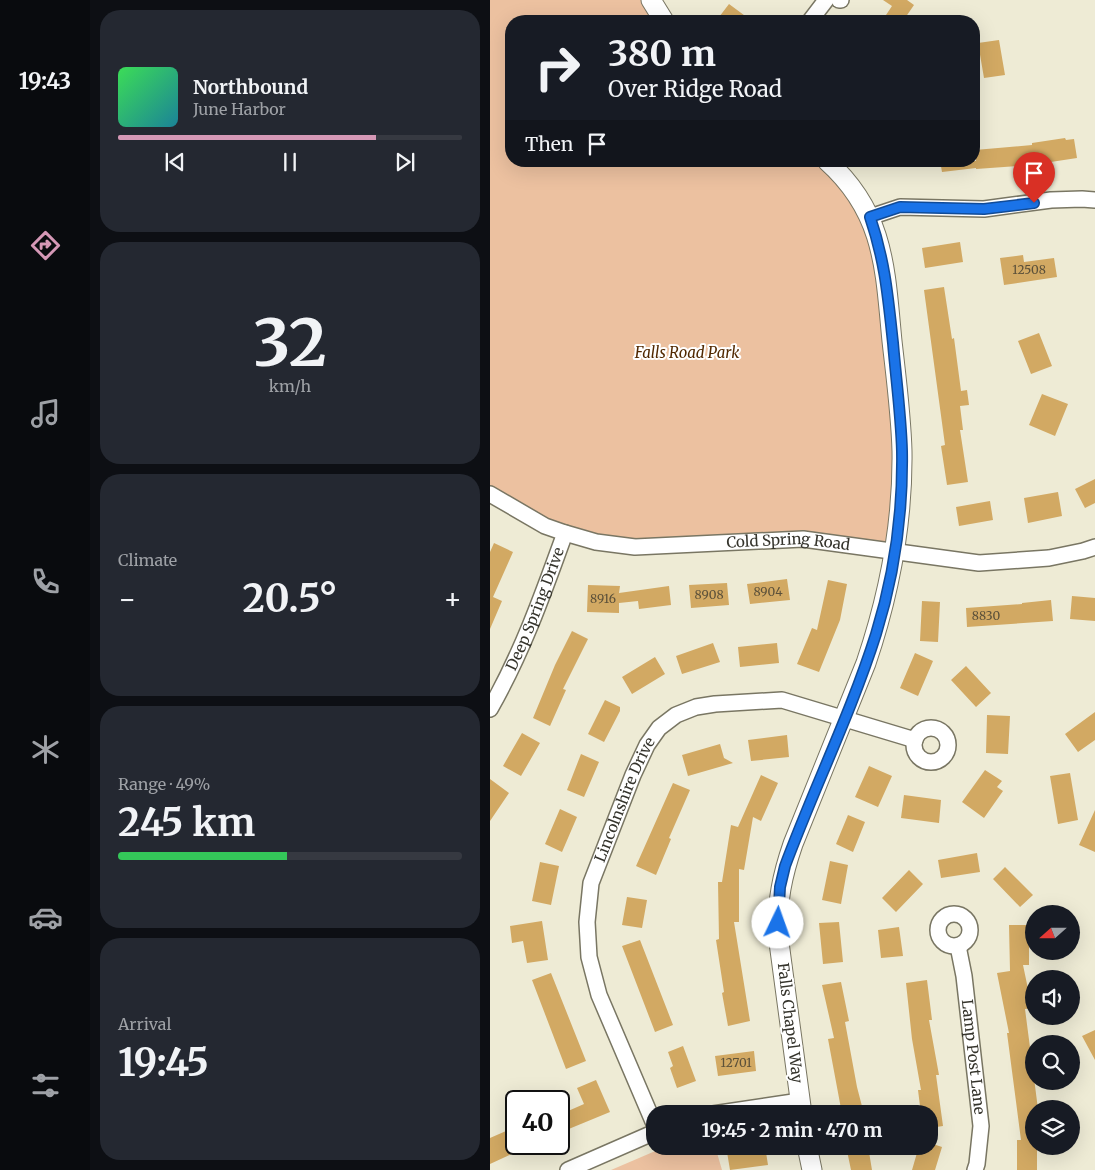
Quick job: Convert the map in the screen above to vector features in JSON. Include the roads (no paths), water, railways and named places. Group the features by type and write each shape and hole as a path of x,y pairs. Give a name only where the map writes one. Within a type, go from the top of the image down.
{"street":[{"path":"650,0 660,15"},
{"path":"815,15 826,0"},
{"name":"Falls Chapel Way","path":"801,1105 778,935 780,887 793,844 876,633 894,551 901,482 902,451 900,422 886,278 880,246 870,217 856,193 834,167"},
{"path":"870,217 900,207 984,209 1051,200 1082,198 1095,200"},
{"name":"Cold Spring Road","path":"490,494 545,526 565,534 596,542 635,547 803,539 959,561 999,562 1049,558 1095,547"},
{"name":"Deep Spring Drive","path":"490,709 523,645 565,534"},
{"name":"Lincolnshire Drive","path":"646,1105 599,994 589,957 588,930 591,883 633,775 647,745 660,728 676,716 696,707 782,700 915,740"},
{"name":"Lamp Post Lane","path":"958,946 964,976 981,1126 975,1170"},
{"path":"568,1170 646,1136"},
{"path":"809,1155 812,1170"}],"park label":[{"name":"Falls Road Park","path":"687,353"}]}
